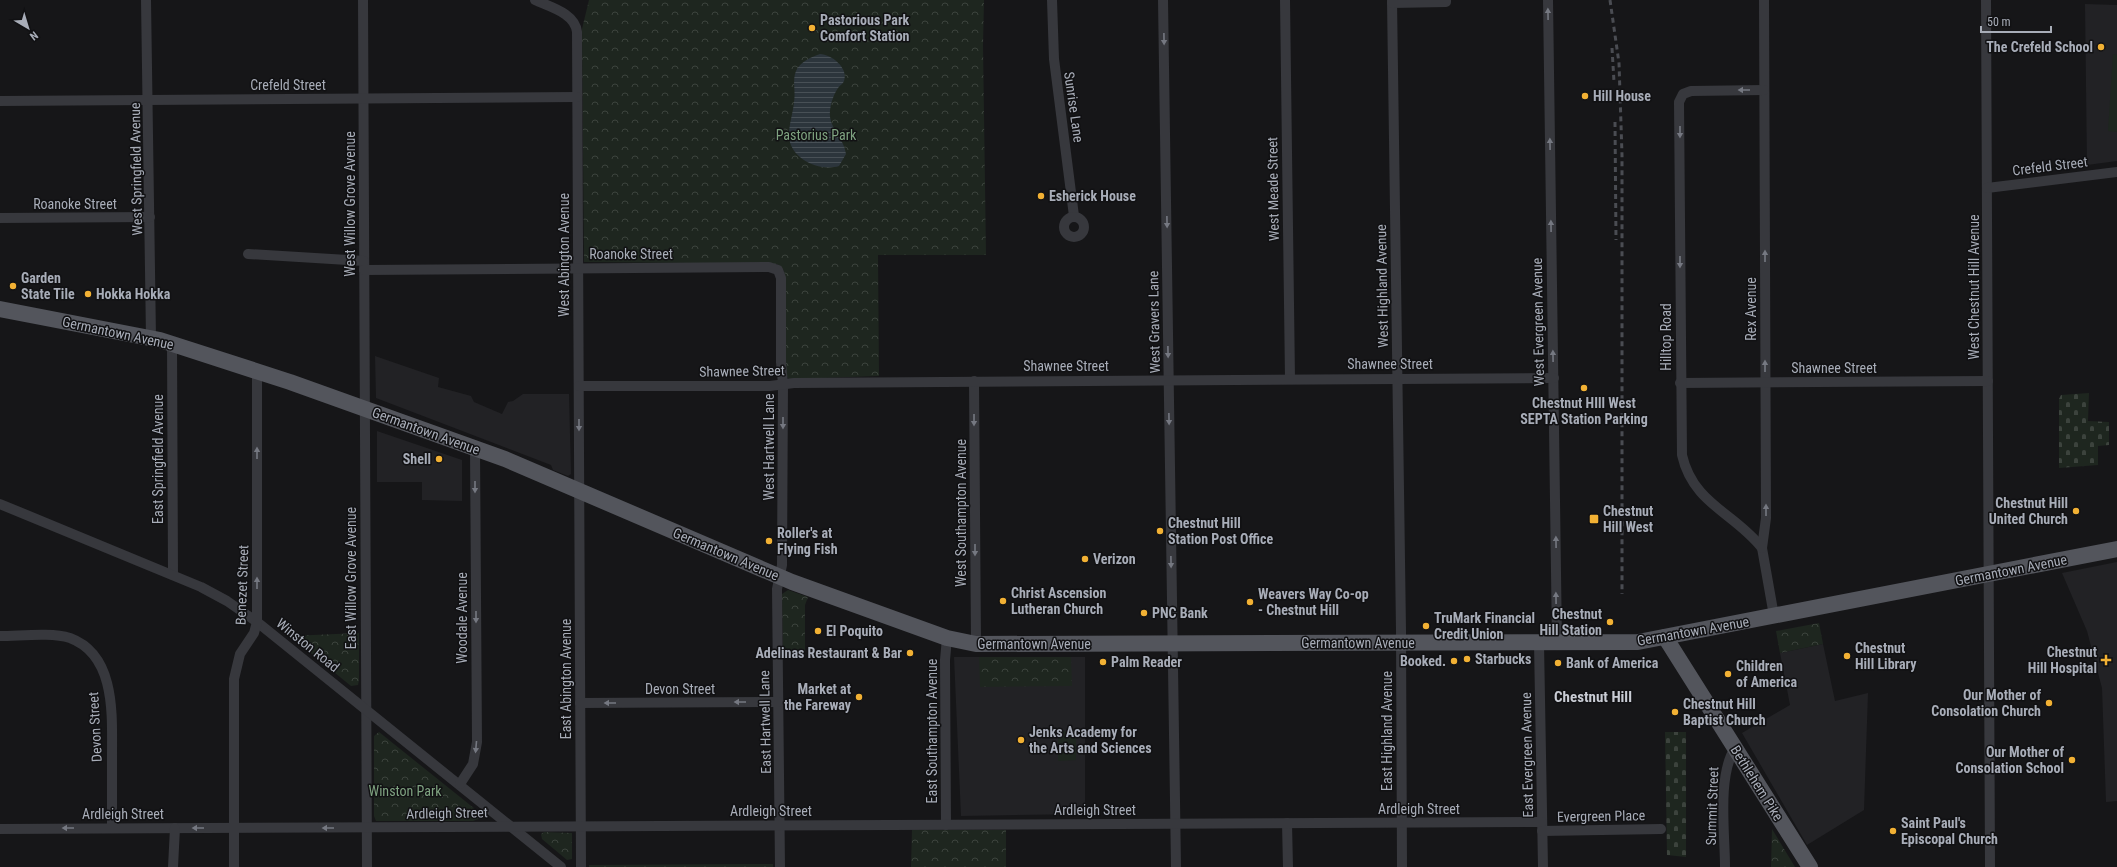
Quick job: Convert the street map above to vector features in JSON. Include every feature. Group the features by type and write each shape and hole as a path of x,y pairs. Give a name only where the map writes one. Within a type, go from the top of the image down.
{"main road":[{"name":"Germantown Avenue","path":"0,310 152,338 172,343 256,371 475,448 579,490 779,577 947,638 976,644 1626,642 1665,637 2117,549"},
{"name":"Bethlehem Pike","path":"1665,637 1810,867"}],"street":[{"name":"West Springfield Avenue","path":"146,0 152,338"},
{"name":"West Willow Grove Avenue","path":"363,0 365,409"},
{"name":"West Abington Avenue","path":"535,0 574,21 577,32 579,490"},
{"name":"Sunrise Lane","path":"1052,0 1054,59 1074,216"},
{"name":"West Gravers Lane","path":"1163,0 1176,867"},
{"name":"West Meade Street","path":"1285,0 1290,378"},
{"path":"1392,2 1446,2 1446,0"},
{"name":"West Evergreen Avenue","path":"1548,0 1557,643"},
{"name":"Rex Avenue","path":"1764,0 1766,518 1762,548 1774,616"},
{"name":"West Chestnut Hill Avenue","path":"1986,0 1990,867"},
{"name":"West Highland Avenue","path":"1392,2 1401,643"},
{"name":"Hilltop Road","path":"1762,548 1753,538 1701,494 1687,473 1681,443 1679,102 1683,94 1691,91 1764,90"},
{"name":"Crefeld Street","path":"0,101 577,97"},
{"name":"Crefeld Street","path":"1987,188 2117,172"},
{"name":"Roanoke Street","path":"0,218 150,217"},
{"name":"Roanoke Street","path":"248,254 364,265 578,268 769,268 778,270"},
{"name":"West Hartwell Lane","path":"778,270 781,278 780,362 783,384 782,565 779,577"},
{"name":"East Springfield Avenue","path":"172,343 173,575"},
{"name":"Benezet Street","path":"234,867 234,678 237,661 254,633 257,622 256,371"},
{"name":"Shawnee Street","path":"579,386 770,386 783,384 974,381 1290,378 1554,378"},
{"name":"West Southampton Avenue","path":"974,381 976,644"},
{"name":"Shawnee Street","path":"1680,383 1988,381"},
{"name":"East Willow Grove Avenue","path":"365,409 367,867"},
{"name":"Woodale Avenue","path":"460,784 473,764 477,742 475,448"},
{"name":"East Abington Avenue","path":"579,490 581,867"},
{"name":"Winston Road","path":"0,504 213,593 257,622 460,784 561,867"},
{"name":"East Hartwell Lane","path":"779,577 777,589 780,867"},
{"name":"Devon Street","path":"0,636 55,636 69,638 87,648 101,666 108,687 111,712 112,828"},
{"name":"East Southampton Avenue","path":"946,825 945,660 947,638"},
{"name":"East Highland Avenue","path":"1401,643 1402,867"},
{"name":"East Evergreen Avenue","path":"1539,643 1543,867"},
{"name":"Devon Street","path":"580,703 779,702"},
{"name":"Summit Street","path":"1725,867 1725,777 1728,760 1735,748"},
{"path":"1288,823 1288,867"},
{"name":"Ardleigh Street","path":"0,829 1288,823 1401,823 1542,826"},
{"name":"Evergreen Place","path":"1542,826 1661,829"},
{"path":"173,867 175,828"}],"shaded area":[{"name":"The Crefeld School","path":"2085,4 2117,5 2117,161 2087,165"},
{"path":"820,54 834,59 842,67 845,76 844,82 838,88 833,98 830,113 831,122 843,144 846,154 839,166 823,167 807,162 794,151 790,143 789,135 794,98 794,78 796,71 803,62"},
{"path":"375,356 439,378 438,387 471,396 474,402 502,414 508,402 513,401 523,394 569,394 571,474 568,476 553,470 551,465 376,398"},
{"path":"377,431 462,460 462,501 422,500 422,482 377,482"},
{"name":"Chestnut Hill Hospital","path":"2117,562 2117,801 2106,802 2102,688 2087,631 2062,573"},
{"path":"1823,644 1835,701 1868,693 1864,810 1807,845 1742,733 1790,705 1780,653"},
{"name":"Jenks Academy for the Arts and Sciences","path":"954,657 1085,657 1085,814 961,816"}],"green space":[{"name":"Pastorius Park","path":"589,0 984,0 983,45 986,255 878,255 879,376 789,379 785,374 785,275 783,269 777,264 584,262 582,29"},
{"path":"2113,54 2117,55 2117,132 2108,131"},
{"path":"2089,393 2088,421 2109,422 2109,445 2098,446 2098,465 2059,468 2059,399 2061,395"},
{"path":"788,590 808,597 805,605 805,652 783,650 782,594"},
{"path":"1819,623 1823,644 1780,653 1776,631"},
{"path":"359,633 359,680 358,685 351,686 290,636"},
{"path":"979,657 1071,657 1072,686 980,687"},
{"path":"1058,731 1076,731 1076,760 1058,761"},
{"name":"Winston Park","path":"379,732 480,813 481,818 473,821 376,821 374,816 374,736"},
{"path":"1665,732 1686,732 1686,857 1667,855"},
{"path":"1772,829 1795,867 1771,867"},
{"path":"912,830 1006,830 1006,867 911,867"},
{"path":"544,832 572,833 572,859 567,860 542,839 541,834"},
{"path":"773,864 773,867 589,867 589,865"}],"railway":[{"path":"1610,0 1619,63 1622,155 1622,594"},
{"path":"1612,48 1614,82"},
{"path":"1615,122 1616,240"}],"place":[{"name":"Pastorious Park Comfort Station","path":"812,28"},
{"name":"The Crefeld School","path":"2101,47"},
{"name":"Hill House","path":"1585,96"},
{"name":"Esherick House","path":"1041,196"},
{"name":"Garden State Tile","path":"13,286"},
{"name":"Hokka Hokka","path":"88,294"},
{"name":"Chestnut HIll West SEPTA Station Parking","path":"1584,388"},
{"name":"Shell","path":"439,459"},
{"name":"Chestnut Hill United Church","path":"2076,511"},
{"name":"Chestnut Hill West","path":"1594,519"},
{"name":"Chestnut Hill Station Post Office","path":"1160,531"},
{"name":"Roller's at Flying Fish","path":"769,541"},
{"name":"Verizon","path":"1085,559"},
{"name":"Christ Ascension Lutheran Church","path":"1003,601"},
{"name":"Weavers Way Co‑op - Chestnut Hill","path":"1250,602"},
{"name":"PNC Bank","path":"1144,613"},
{"name":"Chestnut Hill Station","path":"1610,622"},
{"name":"TruMark Financial Credit Union","path":"1426,626"},
{"name":"El Poquito","path":"818,631"},
{"name":"Adelinas Restaurant & Bar","path":"910,653"},
{"name":"Chestnut Hill Library","path":"1847,656"},
{"name":"Starbucks","path":"1467,659"},
{"name":"Chestnut Hill Hospital","path":"2106,660"},
{"name":"Booked.","path":"1454,661"},
{"name":"Palm Reader","path":"1103,662"},
{"name":"Bank of America","path":"1558,663"},
{"name":"Children of America","path":"1728,674"},
{"name":"Market at the Fareway","path":"859,697"},
{"name":"Our Mother of Consolation Church","path":"2049,703"},
{"name":"Chestnut Hill Baptist Church","path":"1675,712"},
{"name":"Jenks Academy for the Arts and Sciences","path":"1021,740"},
{"name":"Our Mother of Consolation School","path":"2072,760"},
{"name":"Saint Paul's Episcopal Church","path":"1893,831"}],"district":[{"name":"Chestnut Hill","path":"1593,697"}]}
